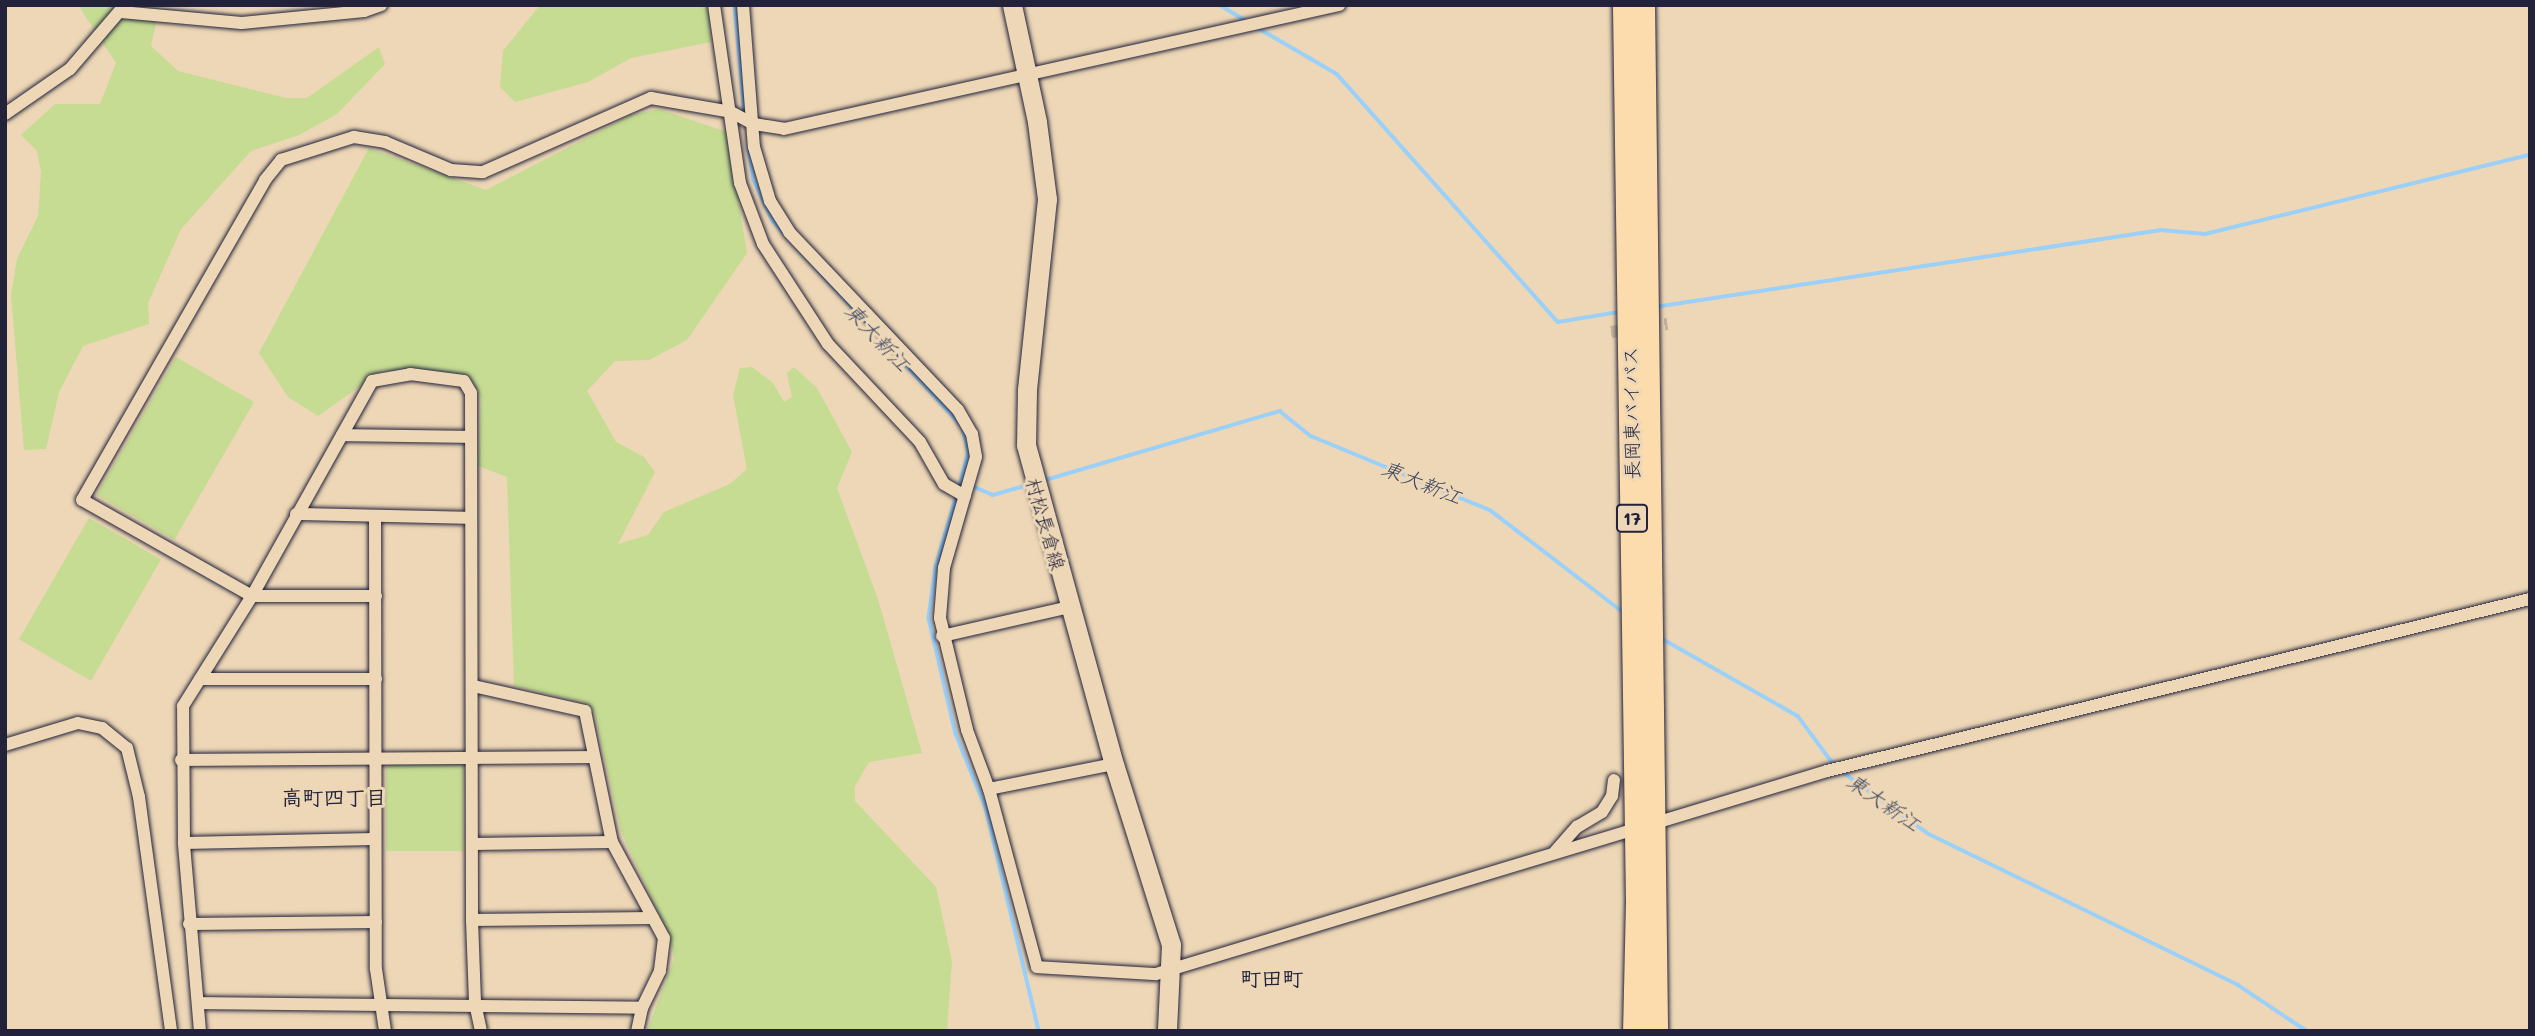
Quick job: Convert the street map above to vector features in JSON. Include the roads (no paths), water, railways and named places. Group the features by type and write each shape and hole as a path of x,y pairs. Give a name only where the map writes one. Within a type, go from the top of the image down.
{"highway":[{"name":"長岡東バイパス","path":"1625,5 1647,826 1656,1031"},
{"name":"長岡東バイパス","path":"1635,1031 1647,826 1643,5"}],"main road":[{"name":"村松長倉線","path":"1012,5 1027,76 1047,199 1027,390 1026,445 1114,764 1156,889 1172,969 1167,1031"}],"street":[{"path":"5,114 70,69 122,9 242,23 364,11 381,5"},
{"path":"714,5 740,183 769,253 828,344 920,442 944,484 965,496"},
{"path":"743,5 758,168 778,217 969,424 976,457 944,568 942,636 967,730 989,789 1037,967 1137,974 1172,969 1827,771 2530,599"},
{"path":"376,596 252,596 82,500 265,180 281,160 315,145 354,136 385,142 451,170 483,172 651,98 731,112 754,124 784,129 1339,5"},
{"path":"200,1031 184,843 181,760 183,706 252,596 372,382 410,374 464,381 471,393 472,920 475,1003 481,1031"},
{"path":"342,435 471,437"},
{"path":"296,514 470,518"},
{"path":"376,516 374,839 380,1006 386,1031"},
{"path":"942,636 1070,607"},
{"path":"200,679 376,679"},
{"path":"473,686 585,711 612,842 664,938 665,954 642,1008 637,1031"},
{"path":"5,745 78,723 102,728 127,748 139,797 171,1031"},
{"path":"181,760 473,760 594,757"},
{"path":"989,789 1114,764"},
{"path":"1554,853 1577,827 1608,805 1614,780"},
{"path":"184,843 374,839"},
{"path":"473,844 612,842"},
{"path":"472,920 653,918"},
{"path":"189,924 376,922"},
{"path":"198,1003 380,1006 475,1003 642,1008"}],"waterway":[{"name":"東大新江","path":"735,5 745,114"},
{"path":"1220,5 1248,22"},
{"path":"1258,28 1337,74 1558,322 1619,312"},
{"name":"東大新江","path":"749,149 754,180 773,221 960,424"},
{"path":"1655,307 2161,230 2205,234 2530,155"},
{"name":"東大新江","path":"1042,481 1280,411 1311,436 1490,510 1623,612"},
{"name":"東大新江","path":"959,488 968,451 963,431"},
{"name":"東大新江","path":"972,486 993,495 1031,484"},
{"path":"957,495 936,567 929,618 956,734 986,808 1039,1031"},
{"name":"東大新江","path":"1661,638 1798,716 1835,766"},
{"name":"東大新江","path":"1841,771 1929,834 2238,985 2307,1031"}],"tunnel":[{"path":"1611,332 1667,324"}],"district":[{"name":"高町四丁目","path":"334,797"},
{"name":"町田町","path":"1272,978"}]}
